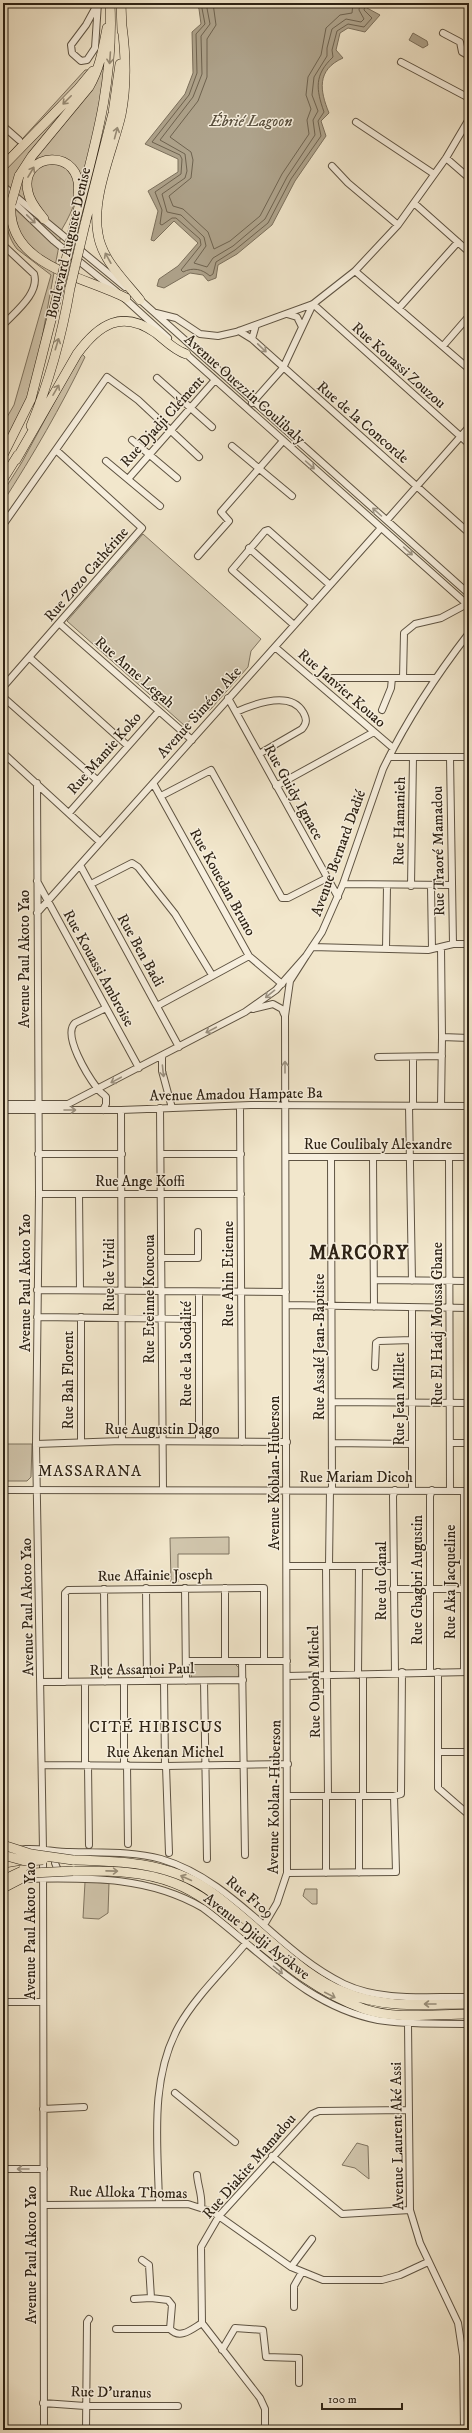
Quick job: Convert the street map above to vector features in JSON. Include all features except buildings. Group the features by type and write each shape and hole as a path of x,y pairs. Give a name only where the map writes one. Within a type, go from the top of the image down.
{"highway":[{"name":"Boulevard Auguste Denise","path":"3,455 31,399 60,285 74,222 104,112 109,75 110,3"},
{"name":"Boulevard Auguste Denise","path":"3,479 16,460 40,403 64,322 70,288 120,77 122,26 121,3"},
{"path":"110,13 100,65 89,87 32,156 19,176 10,212 16,234 23,245 40,261 126,298"},
{"path":"122,26 126,78 121,114 98,203 96,220 98,234 109,261 140,300"},
{"path":"3,166 78,89 92,71 104,46"},
{"path":"44,219 28,194 27,178 36,165 50,159 58,159 72,167 76,174 79,191 74,222"},
{"path":"16,460 77,354 87,340 106,326 124,321 138,324 155,333 178,351 186,354"},
{"path":"3,1845 30,1854 73,1860 124,1861 166,1870 192,1881 224,1902 306,1971 343,1992 369,2000 396,2004 469,2004"},
{"path":"3,1850 26,1865"},
{"path":"3,1856 26,1865 73,1870 131,1872 163,1879 189,1890 227,1917 313,1985 340,2000 366,2010 395,2015 469,2014"},
{"path":"3,1874 26,1865 73,1860"},
{"path":"3,1880 26,1865"},
{"path":"3,1888 32,1873 73,1870"}],"street":[{"path":"98,3 95,48 87,60 81,61 72,53 71,45 86,25 98,3"},
{"path":"443,33 460,42 462,52 469,56"},
{"path":"401,62 469,98"},
{"path":"156,313 176,318 200,334 218,336 239,331 313,304 355,271 398,225 446,158 469,119"},
{"path":"356,122 434,174"},
{"path":"3,126 19,140"},
{"path":"446,158 469,178"},
{"path":"332,166 348,182 398,225"},
{"name":"Avenue Ouezzin Coulibaly","path":"3,186 156,313 469,594"},
{"name":"Avenue Ouezzin Coulibaly","path":"3,192 54,241 126,298 247,409 468,605"},
{"path":"414,203 469,252"},
{"path":"399,308 458,242"},
{"path":"3,245 34,274 36,280 33,292 3,325"},
{"path":"355,271 469,368"},
{"path":"247,409 283,368 313,304"},
{"name":"Rue Kouassi Zouzou","path":"313,304 469,444"},
{"path":"287,314 297,317 302,327"},
{"path":"443,346 469,316"},
{"path":"252,339 256,325"},
{"name":"Rue de la Concorde","path":"239,331 252,339 469,533"},
{"path":"3,525 107,377 170,430 199,457"},
{"path":"157,378 212,426"},
{"name":"Rue Djadji Clément","path":"128,479 148,454 215,380"},
{"path":"387,520 469,427"},
{"path":"132,440 177,478"},
{"path":"198,556 229,521 221,512 283,441"},
{"path":"232,446 292,496"},
{"name":"Rue Zozo Cathérine","path":"3,687 60,624 142,528 56,450"},
{"path":"106,461 160,506"},
{"name":"Avenue Siméon Ake","path":"37,913 381,528"},
{"path":"294,625 232,570 249,548 268,530 330,585"},
{"path":"249,548 312,604"},
{"path":"403,678 404,632 415,624 441,618 468,605"},
{"name":"Rue Anne Legah","path":"60,624 192,740"},
{"name":"Avenue Bernard Dadié","path":"60,1104 68,1104 98,1090 245,1012 282,984 306,956 322,932 338,897 364,820 393,748 434,678 469,633"},
{"name":"Rue Janvier Kouao","path":"275,647 393,748"},
{"path":"30,658 128,746"},
{"path":"333,678 434,678"},
{"path":"382,710 391,688 392,678"},
{"path":"3,697 97,780"},
{"name":"Rue Guidy Ignace","path":"228,698 338,897"},
{"path":"236,712 258,704 287,700 300,707 306,716 306,723 302,729 259,754"},
{"name":"Rue Mamie Koko","path":"69,813 159,711"},
{"path":"276,786 374,732"},
{"path":"3,753 100,842"},
{"path":"389,757 469,757"},
{"name":"Rue Hamanieh","path":"411,886 413,757"},
{"name":"Rue Traoré Mamadou","path":"450,757 453,944"},
{"path":"161,796 211,770 282,898 288,898 327,878"},
{"name":"Avenue Paul Akoto Yao","path":"37,783 36,880 39,1194 36,1444 43,1850 44,2430"},
{"name":"Rue Kouedan Bruno","path":"153,783 248,956 282,984"},
{"path":"91,884 132,864 138,867 175,914 212,975"},
{"name":"Rue Ben Badi","path":"80,865 179,1047"},
{"name":"Rue Kouassi Ambroise","path":"36,880 139,1068"},
{"path":"343,884 387,886 451,885"},
{"path":"386,949 387,886"},
{"path":"431,886 432,949"},
{"path":"312,947 432,949 453,944 469,944"},
{"path":"440,947 442,1037 441,1106"},
{"path":"157,1006 248,956"},
{"name":"Avenue Koblan-Huberson","path":"264,1925 277,1903 287,1873 288,1764 285,1016 290,981 306,956"},
{"path":"245,1012 274,1004 282,1009 285,1016"},
{"path":"104,1110 106,1097 98,1090 71,1042 71,1027 106,1008"},
{"path":"442,1037 469,1038"},
{"path":"162,1056 162,1071 172,1108"},
{"path":"378,1057 413,1058 442,1056"},
{"path":"412,1281 410,1158 413,1058"},
{"name":"Avenue Amadou Hampate Ba","path":"3,1104 104,1110 240,1106 469,1106"},
{"name":"Avenue Amadou Hampate Ba","path":"3,1110 60,1104"},
{"name":"Rue Ahin Etienne","path":"240,1106 242,1442"},
{"name":"Rue Eteinne Koucoua","path":"160,1108 163,1490"},
{"name":"Rue de Vridi","path":"121,1110 122,1441"},
{"path":"38,1154 122,1154"},
{"path":"161,1154 241,1154"},
{"name":"Rue Coulibaly Alexandre","path":"286,1157 469,1157"},
{"name":"Rue Assalé Jean-Baptiste","path":"331,1157 331,1490"},
{"path":"373,1158 374,1307"},
{"name":"Rue El Hadj Moussa Gbane","path":"449,1158 450,1490"},
{"name":"Rue Ange Koffi","path":"39,1194 241,1194"},
{"path":"79,1194 80,1290"},
{"path":"161,1258 198,1258 198,1232"},
{"path":"374,1280 469,1281"},
{"path":"37,1290 286,1292"},
{"name":"Rue de la Sodalité","path":"198,1441 199,1292"},
{"path":"286,1305 469,1308"},
{"name":"Rue Jean Millet","path":"412,1308 412,1490"},
{"path":"38,1317 199,1319"},
{"name":"Rue Bah Florent","path":"81,1317 81,1442"},
{"path":"375,1367 376,1343 379,1341 412,1340"},
{"path":"332,1402 469,1403"},
{"name":"Rue Augustin Dago","path":"36,1444 122,1441 287,1442"},
{"path":"332,1443 412,1444"},
{"path":"450,1443 469,1443"},
{"name":"Rue Mariam Dicoh","path":"3,1490 466,1491"},
{"name":"Rue Oupoh Michel","path":"326,1873 327,1566 331,1490"},
{"name":"Rue du Canal","path":"395,1490 393,1496 395,1672"},
{"name":"Rue Gbagbri Augustin","path":"430,1671 432,1490"},
{"name":"Rue Aka Jacqueline","path":"466,1491 467,1672"},
{"path":"287,1566 393,1566"},
{"path":"359,1566 361,1675 361,1796 359,1873"},
{"path":"146,1588 147,1681"},
{"name":"Rue Affainie Joseph","path":"65,1682 65,1593 68,1590 146,1588 264,1588 264,1661"},
{"path":"186,1588 186,1681"},
{"path":"225,1588 225,1661"},
{"path":"104,1589 105,1682"},
{"path":"393,1589 466,1589"},
{"path":"186,1661 287,1661"},
{"path":"242,1661 245,1855"},
{"path":"287,1676 361,1675 430,1671 467,1672"},
{"path":"288,1796 394,1796 402,1794 402,1672"},
{"path":"438,1672 438,1788 469,1815"},
{"name":"Rue Assamoi Paul","path":"41,1682 243,1680"},
{"path":"164,1681 169,1853"},
{"path":"204,1681 204,1766 207,1859"},
{"path":"85,1682 89,1845"},
{"path":"124,1682 128,1844"},
{"path":"438,1752 469,1752"},
{"name":"Rue Akenan Michel","path":"42,1766 204,1766 288,1764"},
{"path":"287,1873 396,1872 394,1796"},
{"path":"28,1848 35,1857 36,1866 31,1879"},
{"name":"Rue F109","path":"3,1856 14,1850 28,1848 61,1852 137,1855 172,1863 204,1877 222,1889 317,1968 356,1988 382,1996 469,1997"},
{"path":"61,1852 55,1863 64,1880"},
{"name":"Avenue Djidji Ayökwe","path":"3,1874 17,1879 122,1880 171,1892 203,1908 288,1979 324,2002 359,2016 408,2023 469,2024"},
{"path":"159,2204 158,2104 162,2072 180,2025 246,1943"},
{"path":"3,2002 43,2002"},
{"name":"Avenue Laurent Aké Assi","path":"408,2023 410,2210 428,2262 450,2302 458,2323 466,2372 464,2430"},
{"path":"175,2093 235,2142"},
{"path":"43,2109 84,2107"},
{"name":"Rue Diakite Mamadou","path":"202,2323 201,2247 219,2216 272,2156 315,2112 408,2110"},
{"path":"272,2156 342,2214 410,2210"},
{"path":"3,2169 44,2169"},
{"path":"197,2175 197,2190 202,2200 201,2208"},
{"name":"Rue Alloka Thomas","path":"44,2204 188,2204 219,2216 291,2267 323,2280 361,2281 400,2275 428,2262"},
{"path":"291,2267 312,2240"},
{"path":"142,2260 149,2265 150,2298"},
{"path":"294,2307 294,2286 302,2272"},
{"path":"134,2299 150,2298 171,2302 170,2329"},
{"path":"86,2430 85,2406 87,2322 89,2319"},
{"path":"116,2329 170,2329 177,2334 181,2334 202,2323 263,2404 265,2430"},
{"path":"222,2350 235,2328 263,2330 266,2357 299,2358 298,2383"},
{"name":"Rue D'uranus","path":"43,2403 85,2406 178,2406"}],"shaded area":[{"path":"105,69 90,152 78,194 62,229 36,371 28,398 3,448 3,424 14,405 51,275 17,249 12,240 5,219 3,160 85,70"},
{"path":"81,353 85,357 66,394 36,449 3,502 3,492 22,462"},
{"path":"143,534 261,639 251,651 248,667 210,710 194,716 185,726 67,621"},
{"path":"3,1444 32,1444 31,1477 27,1481 3,1481"},
{"path":"229,1537 229,1554 178,1554 178,1582 171,1582 170,1538"},
{"path":"194,1664 235,1664 240,1669 238,1678 192,1678 189,1669"},
{"path":"85,1882 109,1883 108,1913 99,1919 83,1918"},
{"path":"305,1889 317,1889 317,1904 312,1904 303,1896"},
{"path":"357,2143 368,2146 369,2179 355,2168 342,2165"}],"water":[{"name":"Ébrié Lagoon","path":"196,3 370,3 367,8 380,15 365,32 348,28 340,33 336,50 343,58 334,63 328,69 322,82 322,89 329,113 321,121 326,136 295,181 272,225 237,254 218,265 216,278 208,281 203,275 190,273 164,288 157,286 159,279 178,266 198,243 174,221 154,241 151,240 158,211 148,191 178,172 178,159 145,144 185,94 193,73 192,32 201,24 199,9"},
{"path":"413,33 427,41 428,45 423,48 409,40"}],"district":[{"name":"MARCORY","path":"359,1252"},
{"name":"MASSARANA","path":"90,1470"},
{"name":"CITÉ HIBISCUS","path":"156,1726"}]}
